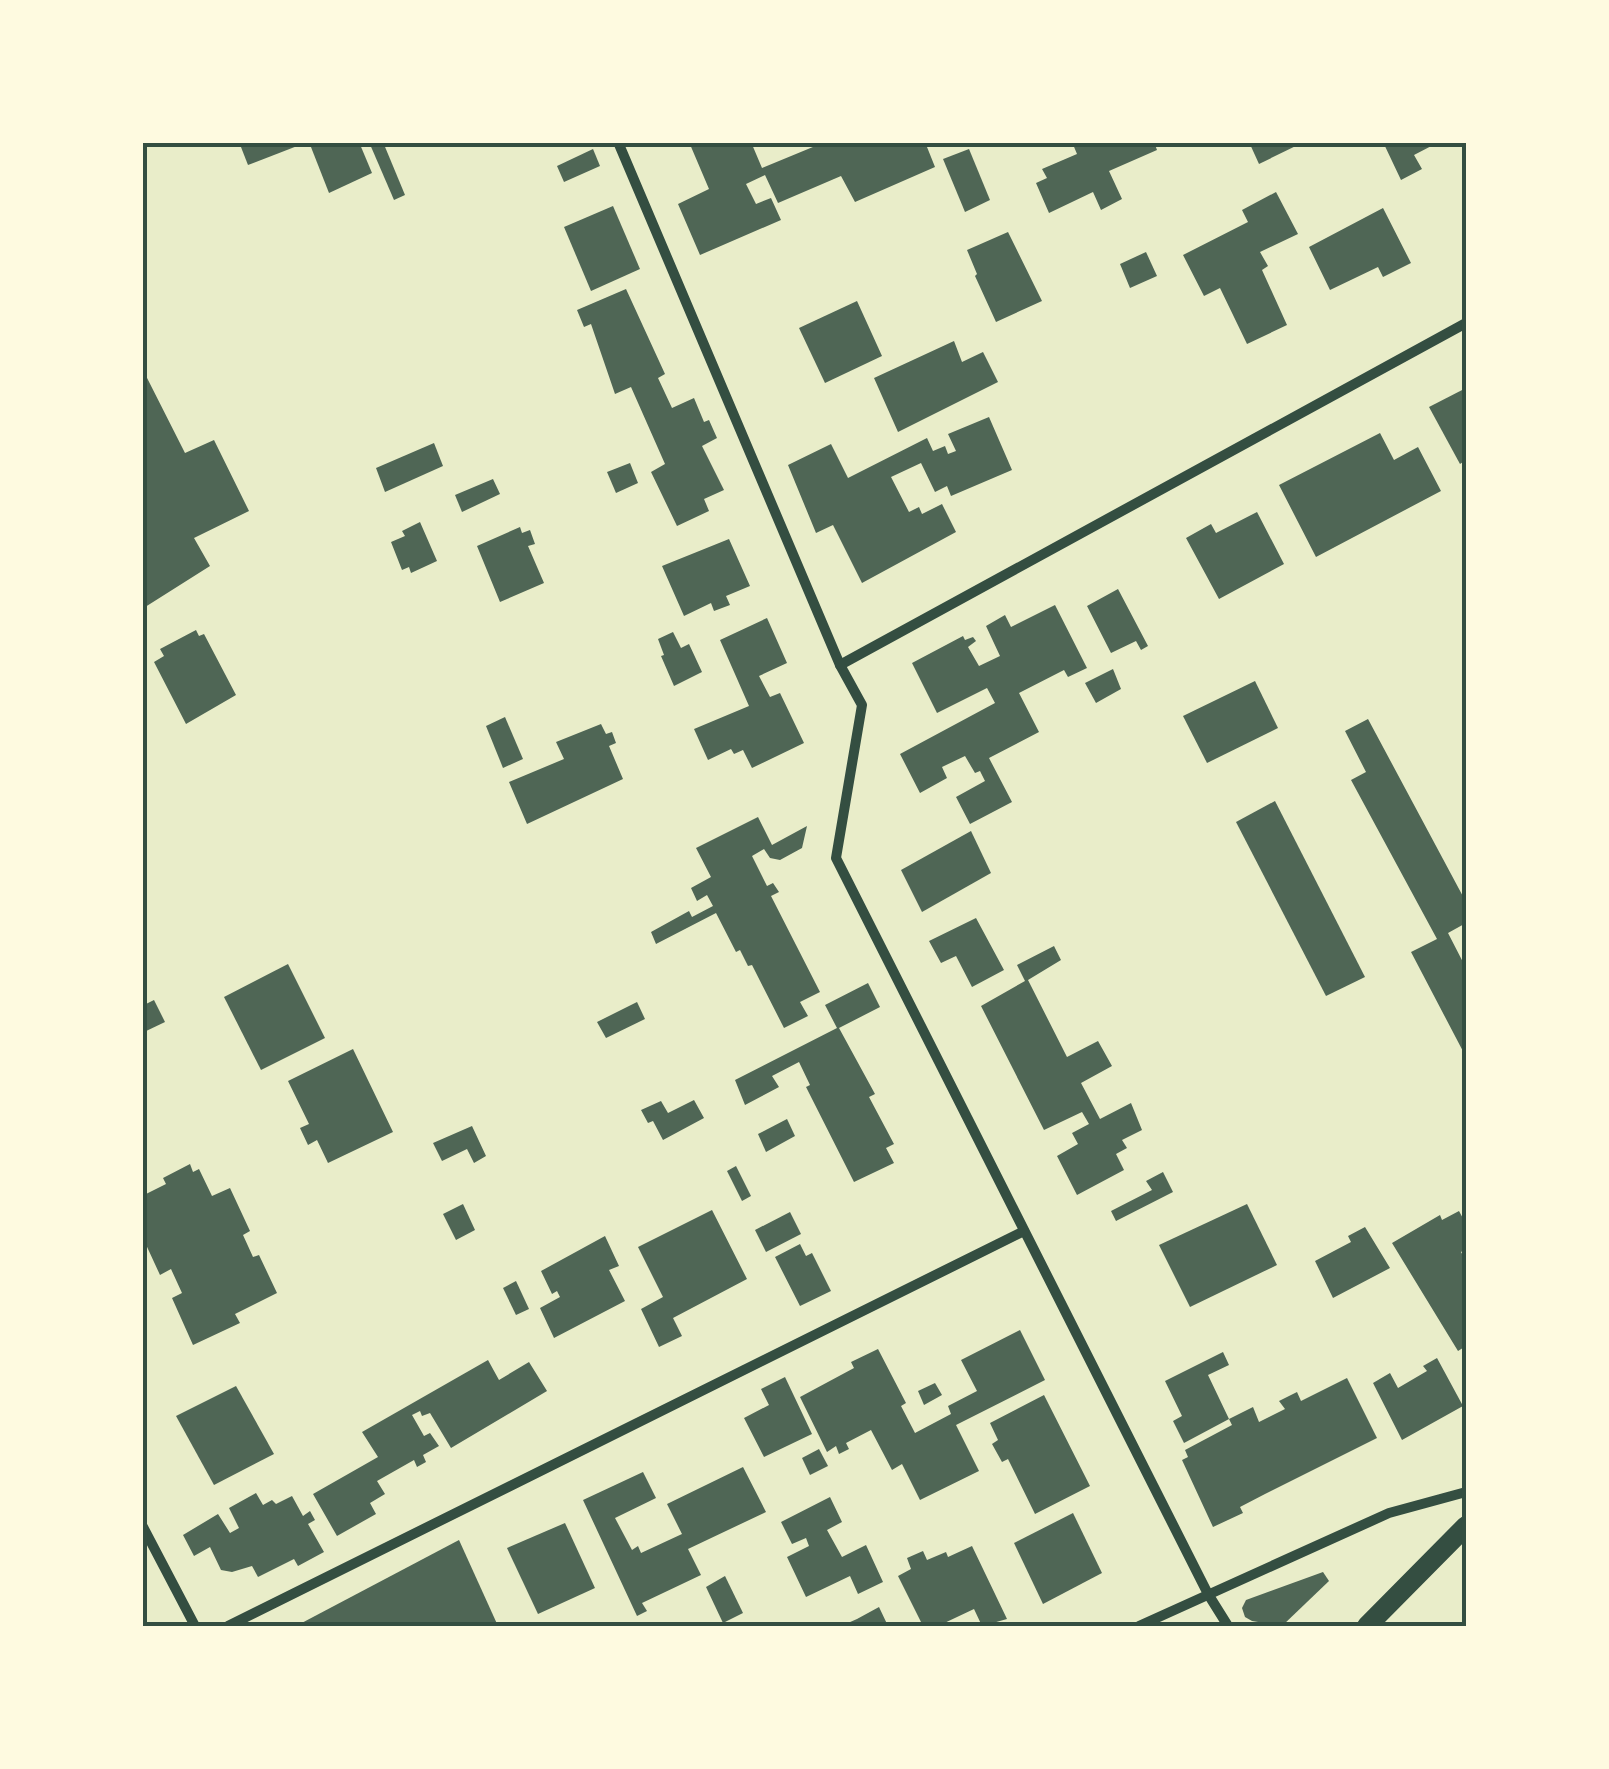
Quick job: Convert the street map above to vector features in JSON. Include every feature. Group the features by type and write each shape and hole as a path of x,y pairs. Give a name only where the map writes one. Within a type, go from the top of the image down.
{"main road":[{"path":"1367,1626 1466,1526"}],"street":[{"path":"618,142 840,665 862,704 836,858 1208,1594 1228,1626"},
{"path":"840,665 1466,323"},
{"path":"228,1626 1024,1231"},
{"path":"1139,1626 1388,1514 1466,1492"},
{"path":"142,1525 195,1626"}],"building":[{"path":"239,142 305,142 305,143 248,165"},
{"path":"309,142 359,142 372,173 329,193"},
{"path":"369,142 383,142 405,195 394,200"},
{"path":"689,142 751,142 762,168 825,142 925,142 935,167 855,202 841,176 778,203 765,175 746,184 756,204 771,198 781,220 700,255 678,204 709,189"},
{"path":"1072,142 1154,142 1157,150 1109,171 1122,199 1101,210 1093,192 1049,213 1036,183 1047,178 1042,169 1077,154"},
{"path":"1249,142 1304,142 1259,164"},
{"path":"1383,142 1439,142 1414,155 1422,169 1401,180"},
{"path":"593,149 600,166 564,182 557,166"},
{"path":"969,149 990,200 965,212 943,159"},
{"path":"1276,192 1298,234 1260,252 1268,266 1262,270 1287,325 1247,344 1220,288 1204,296 1183,255 1248,222 1242,210"},
{"path":"613,206 640,269 591,291 564,227"},
{"path":"1383,208 1411,263 1383,277 1378,267 1330,290 1309,247"},
{"path":"1008,232 1042,301 996,322 967,250"},
{"path":"1146,252 1157,276 1130,288 1120,264"},
{"path":"626,289 665,374 658,378 672,408 694,398 704,422 709,420 717,438 702,446 724,490 704,499 709,511 677,526 651,472 665,464 631,387 615,394 591,324 584,327 577,310"},
{"path":"857,301 882,356 825,383 799,328"},
{"path":"954,341 962,362 983,352 998,382 898,432 874,378"},
{"path":"142,368 185,453 214,440 249,511 194,538 210,566 142,609"},
{"path":"1466,388 1466,460 1460,464 1429,407"},
{"path":"989,417 1012,470 951,496 947,486 935,492 921,463 891,477 909,512 919,507 922,514 942,504 956,532 862,583 833,525 816,533 788,465 831,444 848,478 927,438 933,451 945,446 948,454 956,451 948,434"},
{"path":"1380,433 1394,460 1418,447 1441,491 1316,557 1279,485"},
{"path":"434,443 443,466 385,492 376,468"},
{"path":"630,463 638,483 616,493 607,472"},
{"path":"493,479 500,494 462,512 455,495"},
{"path":"1257,512 1284,564 1219,599 1186,538 1211,524 1216,533"},
{"path":"420,522 437,561 411,573 409,567 402,570 391,542 405,536 402,531"},
{"path":"520,527 522,533 530,530 535,544 528,546 544,583 500,602 477,546"},
{"path":"729,539 750,586 726,596 730,605 714,611 711,603 684,616 662,566"},
{"path":"1118,589 1148,646 1141,650 1136,641 1111,653 1087,606"},
{"path":"1055,605 1087,668 1068,677 1064,670 1019,693 1039,732 989,758 1012,802 970,824 956,797 985,781 965,756 942,767 947,778 920,793 900,754 995,703 987,688 937,713 912,663 963,636 965,640 973,637 976,641 968,647 979,666 1000,656 986,626 1005,615 1011,627"},
{"path":"767,618 787,663 759,676 770,697 780,693 804,743 752,768 743,750 734,754 731,749 708,760 694,729 749,706 720,640"},
{"path":"196,630 199,636 204,634 236,695 186,724 154,662 164,656 160,649"},
{"path":"673,632 681,648 689,644 702,672 674,686 658,639"},
{"path":"1113,669 1121,689 1096,703 1085,683"},
{"path":"1255,681 1278,728 1207,763 1183,716"},
{"path":"505,717 523,759 503,768 486,726"},
{"path":"1368,719 1466,902 1466,923 1448,933 1466,968 1466,1057 1411,952 1437,939 1351,780 1366,772 1345,731"},
{"path":"601,724 606,734 612,732 616,743 609,746 623,779 527,824 509,782 564,759 556,742"},
{"path":"1275,801 1365,977 1326,996 1236,822"},
{"path":"758,817 772,845 807,826 802,848 780,860 770,858 764,849 752,856 767,886 773,883 779,892 771,896 820,992 800,1002 808,1016 784,1028 752,965 748,966 740,950 736,952 716,913 656,944 651,932 689,911 692,917 713,906 707,895 697,901 691,888 711,877 696,848"},
{"path":"971,831 991,873 922,912 901,870"},
{"path":"976,918 1004,970 972,987 956,956 941,963 929,941"},
{"path":"1054,946 1061,960 1028,980 1067,1057 1098,1041 1112,1066 1081,1083 1100,1119 1131,1103 1142,1130 1122,1140 1127,1148 1116,1154 1124,1170 1077,1195 1057,1156 1078,1144 1072,1133 1089,1124 1082,1112 1044,1130 981,1006 1025,981 1017,965"},
{"path":"288,964 325,1038 261,1070 224,997"},
{"path":"868,983 880,1007 839,1028 875,1094 869,1097 894,1144 886,1148 894,1163 854,1182 806,1087 810,1085 799,1062 772,1076 779,1087 745,1105 735,1080 837,1028 825,1005"},
{"path":"154,1000 165,1022 142,1033 142,1006"},
{"path":"637,1002 645,1019 606,1038 597,1022"},
{"path":"353,1049 393,1132 328,1163 317,1140 308,1145 300,1128 309,1124 288,1081"},
{"path":"694,1100 704,1118 663,1140 653,1121 648,1123 641,1110 661,1101 668,1113"},
{"path":"787,1119 795,1136 766,1152 758,1134"},
{"path":"472,1126 486,1156 474,1163 467,1149 442,1161 433,1143"},
{"path":"190,1164 193,1172 199,1169 212,1196 230,1188 250,1231 243,1235 253,1257 259,1255 277,1293 235,1314 240,1323 193,1345 172,1298 182,1293 171,1269 160,1275 142,1236 142,1196 166,1184 163,1178"},
{"path":"736,1166 751,1196 742,1201 727,1171"},
{"path":"1163,1172 1173,1192 1116,1221 1111,1211 1152,1190 1146,1181"},
{"path":"463,1204 475,1230 456,1240 443,1214"},
{"path":"1247,1204 1277,1265 1190,1307 1159,1245"},
{"path":"712,1210 747,1279 673,1318 682,1336 659,1347 641,1309 663,1297 638,1247"},
{"path":"1459,1211 1466,1224 1466,1249 1461,1252 1466,1261 1466,1346 1458,1351 1392,1243 1440,1215 1442,1220"},
{"path":"790,1212 801,1234 766,1252 755,1230"},
{"path":"1365,1227 1390,1268 1333,1298 1315,1261 1351,1242 1348,1236"},
{"path":"605,1236 619,1266 609,1270 625,1301 554,1338 540,1308 560,1297 557,1291 552,1294 541,1271"},
{"path":"800,1244 806,1256 812,1253 831,1291 800,1306 775,1257"},
{"path":"516,1281 529,1309 516,1315 503,1288"},
{"path":"1020,1330 1045,1380 956,1425 979,1471 920,1500 902,1464 892,1470 871,1430 846,1443 849,1449 839,1454 836,1446 827,1452 800,1397 854,1368 851,1362 878,1349 906,1403 901,1406 915,1433 951,1414 948,1406 977,1391 961,1360"},
{"path":"1223,1352 1229,1365 1208,1375 1229,1419 1184,1443 1173,1421 1182,1416 1165,1381"},
{"path":"1437,1358 1463,1406 1402,1440 1373,1383 1390,1373 1398,1388 1427,1371 1423,1366"},
{"path":"488,1360 499,1380 529,1362 547,1391 451,1448 430,1413 422,1416 420,1411 412,1415 424,1436 430,1433 439,1446 423,1455 426,1462 417,1467 414,1460 377,1481 385,1494 370,1503 376,1514 337,1536 313,1494 378,1457 362,1432"},
{"path":"785,1377 812,1434 764,1457 744,1418 769,1405 761,1389"},
{"path":"1347,1378 1377,1438 1240,1507 1243,1513 1213,1527 1182,1460 1188,1457 1185,1450 1232,1425 1229,1419 1253,1407 1259,1422 1285,1409 1279,1401 1297,1392 1301,1401"},
{"path":"935,1383 942,1395 924,1405 918,1391"},
{"path":"236,1386 274,1454 214,1485 176,1416"},
{"path":"1044,1395 1090,1486 1035,1514 1008,1459 1002,1462 992,1444 998,1440 990,1423"},
{"path":"819,1449 828,1466 810,1475 802,1458"},
{"path":"743,1467 766,1512 688,1549 701,1575 642,1603 647,1611 637,1616 583,1500 643,1472 656,1498 615,1518 632,1550 638,1546 641,1553 682,1534 667,1504"},
{"path":"256,1493 263,1505 292,1496 303,1516 310,1511 315,1520 308,1524 324,1552 298,1566 294,1559 258,1577 252,1566 232,1572 221,1570 210,1547 194,1556 183,1535 218,1514 230,1533 239,1528 229,1508"},
{"path":"830,1497 842,1522 827,1530 842,1557 866,1545 883,1582 858,1594 850,1576 806,1597 787,1557 809,1546 806,1538 792,1544 781,1522"},
{"path":"1073,1513 1102,1573 1043,1604 1014,1543"},
{"path":"565,1523 595,1588 538,1614 507,1548"},
{"path":"459,1540 498,1626 296,1626"},
{"path":"972,1546 1007,1619 982,1626 974,1609 938,1626 923,1626 898,1576 911,1569 907,1558 923,1551 927,1560 946,1552 948,1557"},
{"path":"1323,1572 1329,1581 1282,1626 1245,1617 1242,1608 1246,1600"},
{"path":"725,1576 743,1613 723,1623 706,1587"},
{"path":"879,1607 888,1626 841,1626 857,1619"}]}
